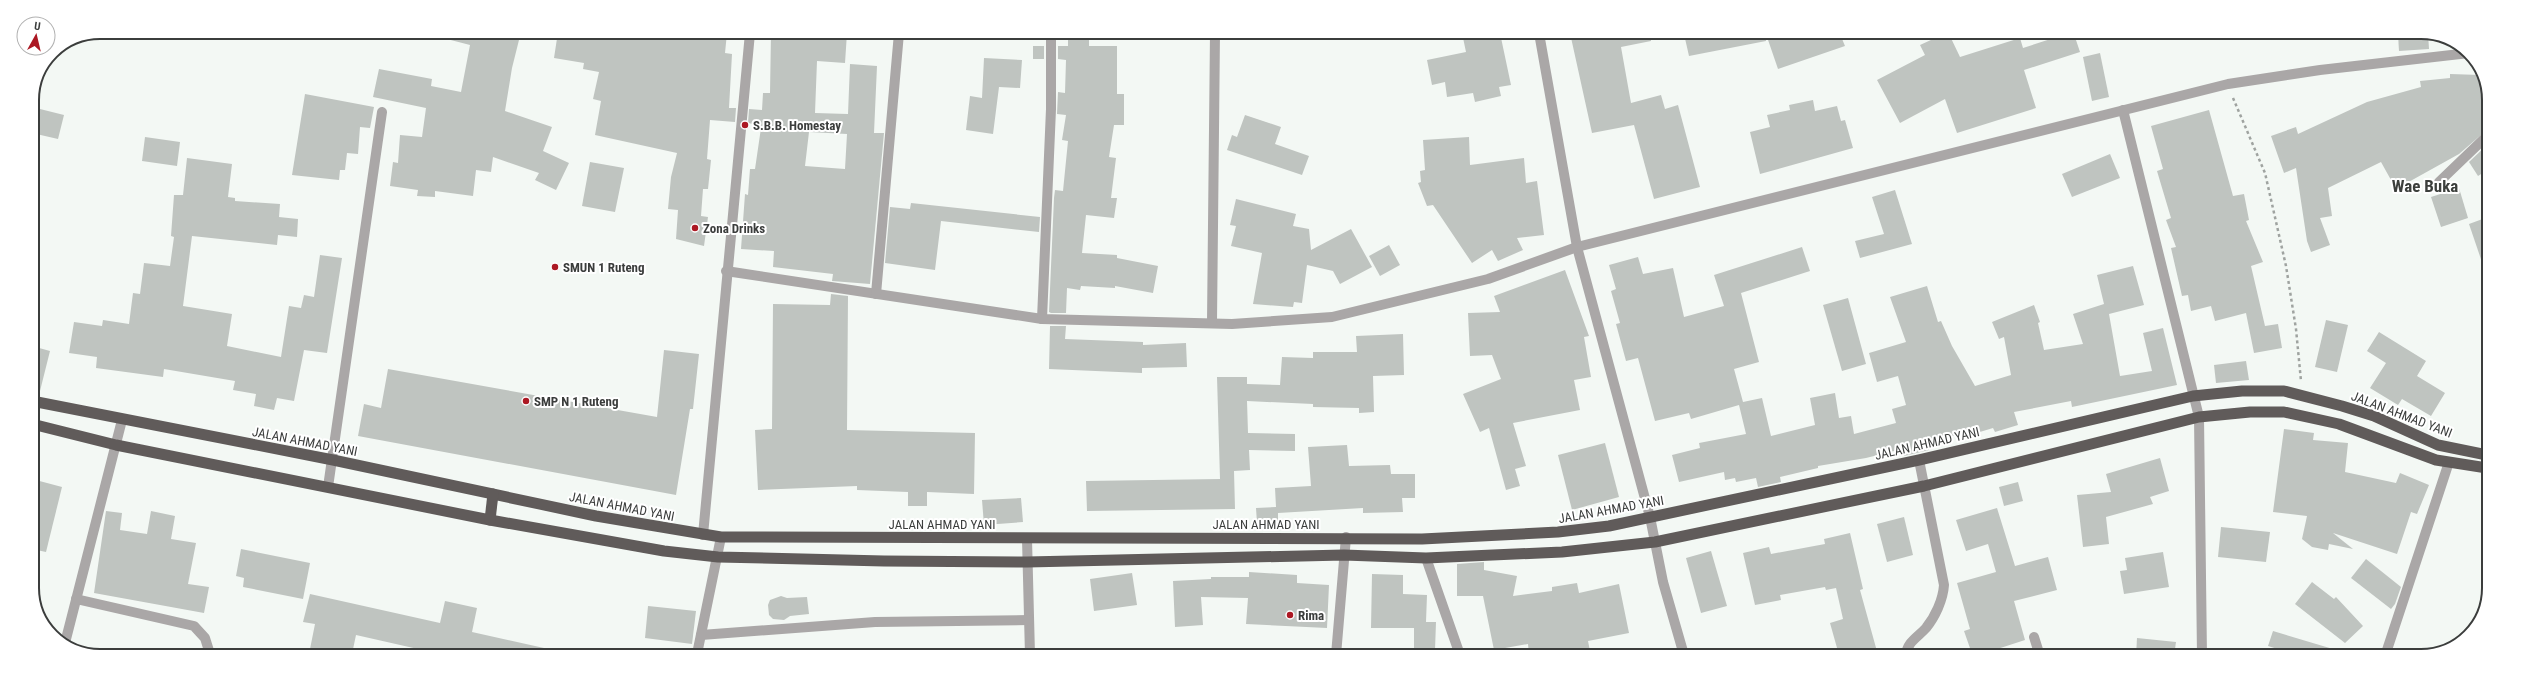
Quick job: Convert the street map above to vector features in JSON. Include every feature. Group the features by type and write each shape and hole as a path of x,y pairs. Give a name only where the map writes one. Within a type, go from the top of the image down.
{"highway":[{"name":"JALAN AHMAD YANI","path":"39,402 122,420 333,460 596,516 721,537 1422,539 1558,532 1609,526 1919,460 2193,396 2242,391 2284,391 2300,395 2374,416 2438,445 2482,454"},
{"path":"39,426 116,445 490,520 664,551 718,557 1027,562 1344,555 1426,558 1562,552 1655,542 1924,486 2198,417 2250,412 2284,412 2339,424 2436,460 2482,467"},
{"path":"2436,460 2438,445"},
{"path":"490,520 493,494"}],"street":[{"path":"703,535 726,271 749,39"},
{"path":"876,294 898,39"},
{"path":"1042,319 1051,109 1051,39"},
{"path":"1212,322 1215,39"},
{"path":"1540,39 1577,247 1650,517 1663,582 1682,649"},
{"path":"726,271 1042,319 1212,322 1232,324 1332,316 1488,279 1577,247 2228,84 2320,70 2461,54"},
{"path":"2123,110 2198,417 2202,649"},
{"path":"328,487 382,112"},
{"path":"2439,182 2482,141"},
{"path":"66,639 122,420"},
{"path":"1907,649 1908,646 1926,628 1943,598 1944,585 1919,460"},
{"path":"2387,649 2449,462"},
{"path":"698,649 721,537"},
{"path":"1336,649 1346,538"},
{"path":"1027,539 1030,649"},
{"path":"1426,558 1458,649"},
{"path":"76,599 194,626 205,638 208,649"},
{"path":"701,635 874,622 1029,620"},
{"path":"2034,637 2038,649"}],"path":[{"path":"2228,84 2265,173 2286,266 2295,322 2301,373 2300,395"}],"building":[{"path":"447,39 519,39 512,68 505,111 552,127 543,151 569,163 556,190 535,180 539,173 493,157 491,172 476,170 473,196 435,191 435,197 417,196 418,190 390,186 393,162 398,163 400,135 422,137 426,108 373,97 379,69 432,79 431,86 461,92 470,45"},
{"path":"557,39 726,39 725,53 732,54 729,108 736,108 735,122 710,120 707,159 711,160 708,189 703,189 701,216 708,217 704,246 676,239 678,210 668,209 671,177 677,153 595,135 601,101 593,99 599,72 583,69 584,63 554,58"},
{"path":"771,39 847,39 845,63 817,61 815,113 848,114 850,64 877,66 874,133 884,133 870,284 832,281 833,274 773,267 774,251 741,249 745,194 748,195 750,169 755,169 761,128 753,127 753,124 748,123 749,109 762,110 763,93 770,93","holes":["809,132 847,134 845,169 805,166"]},
{"path":"1068,39 1089,39 1089,46 1117,46 1117,94 1124,94 1124,125 1114,125 1109,157 1116,158 1111,198 1117,198 1114,218 1086,215 1082,253 1117,255 1117,258 1158,266 1153,293 1115,286 1115,288 1081,286 1080,290 1067,288 1066,313 1051,313 1049,312 1054,198 1055,190 1063,191 1068,141 1062,140 1066,115 1057,114 1058,92 1065,93 1066,60 1058,59 1058,46 1068,46"},
{"path":"1463,39 1501,39 1511,85 1499,87 1501,96 1475,102 1473,93 1447,97 1445,82 1432,85 1427,60 1466,52"},
{"path":"1571,39 1651,39 1651,41 1621,47 1631,103 1661,95 1665,109 1678,105 1700,187 1654,199 1634,125 1592,133"},
{"path":"1685,39 1766,39 1766,41 1689,56"},
{"path":"1768,39 1842,39 1845,46 1778,69"},
{"path":"1933,39 1951,39 1960,57 2017,39 2020,39 2023,48 2051,39 2076,39 2080,52 2024,70 2036,108 1957,133 1945,99 1900,123 1877,80 1925,55 1920,45"},
{"path":"2398,39 2428,40 2429,49 2399,51"},
{"path":"1033,46 1044,46 1044,59 1033,59"},
{"path":"2100,53 2109,97 2092,101 2083,57"},
{"path":"984,58 1022,60 1020,88 999,87 993,134 966,130 970,96 982,98"},
{"path":"2450,74 2476,75 2481,88 2482,96 2482,134 2459,154 2396,189 2381,162 2328,188 2332,216 2320,218 2330,245 2311,252 2307,241 2296,168 2284,173 2271,136 2296,127 2298,134 2367,102 2421,87 2420,81 2450,78"},
{"path":"305,94 374,107 370,128 360,127 358,154 347,153 345,170 340,170 339,180 292,175"},
{"path":"1813,100 1815,111 1837,106 1841,121 1845,120 1853,148 1760,174 1750,132 1770,127 1767,115 1790,110 1789,105"},
{"path":"39,109 64,115 58,139 39,135"},
{"path":"2209,110 2233,196 2244,194 2249,220 2246,221 2263,262 2251,266 2265,326 2278,324 2282,348 2254,353 2246,313 2215,321 2211,306 2191,311 2188,295 2182,296 2171,248 2176,247 2166,220 2171,218 2157,171 2163,169 2151,126"},
{"path":"1245,115 1281,127 1275,144 1309,156 1302,175 1227,150 1232,135 1237,137"},
{"path":"145,137 180,142 177,166 142,161"},
{"path":"1469,137 1470,165 1524,158 1526,183 1537,181 1544,235 1517,238 1523,250 1498,261 1492,250 1472,263 1433,205 1427,206 1418,183 1421,182 1420,171 1425,170 1423,140"},
{"path":"2482,150 2482,173 2478,176 2469,162"},
{"path":"2110,154 2120,178 2072,197 2062,174"},
{"path":"187,158 232,164 228,197 235,198 235,201 280,204 279,217 298,219 297,237 278,235 277,245 192,236 183,306 232,314 227,346 281,357 289,306 301,308 304,295 314,297 320,255 342,258 327,353 304,350 294,401 277,398 274,410 254,406 256,394 233,390 235,381 164,369 163,377 96,368 97,357 69,353 74,322 102,326 103,320 129,324 133,293 140,294 144,263 170,266 174,237 171,236 174,195 183,195"},
{"path":"590,162 624,168 615,212 582,206"},
{"path":"2459,188 2468,218 2441,227 2431,197"},
{"path":"1895,190 1912,244 1860,258 1855,241 1884,234 1872,197"},
{"path":"1236,199 1296,214 1293,226 1309,229 1311,250 1351,229 1372,267 1340,284 1333,271 1307,265 1302,303 1294,302 1293,307 1253,304 1262,253 1231,246 1236,226 1230,225"},
{"path":"911,203 1040,217 1039,232 941,221 935,270 885,263 890,207 910,209"},
{"path":"2482,219 2482,262 2469,224"},
{"path":"1389,245 1400,265 1380,276 1369,256"},
{"path":"1802,247 1810,271 1741,293 1759,362 1734,369 1743,402 1762,398 1771,436 1815,425 1810,398 1835,393 1839,418 1851,416 1854,434 1896,423 1892,409 1906,405 1898,376 1877,382 1869,353 1906,342 1890,297 1927,286 1938,322 1941,321 1952,346 1975,386 2011,375 2004,337 1999,339 1992,322 2034,305 2040,322 2038,323 2044,350 2083,344 2073,314 2104,304 2097,275 2133,266 2144,305 2109,314 2120,376 2152,371 2143,333 2163,328 2177,385 2072,407 2071,401 2014,412 2018,425 1995,432 1993,428 1960,438 1959,434 1928,444 1929,450 1904,456 1902,449 1866,458 1818,466 1818,468 1780,477 1781,482 1758,487 1756,478 1736,482 1735,478 1725,480 1724,472 1679,482 1672,455 1700,448 1699,443 1746,434 1739,405 1691,419 1689,413 1655,421 1638,358 1626,361 1616,324 1620,323 1611,291 1616,289 1609,265 1638,257 1643,274 1673,268 1684,317 1724,306 1714,275"},
{"path":"1565,270 1589,336 1584,337 1591,377 1574,380 1580,410 1513,423 1526,466 1515,469 1520,486 1506,490 1489,428 1480,432 1463,394 1501,379 1492,355 1470,356 1468,313 1500,312 1494,296"},
{"path":"831,294 848,296 847,430 975,433 974,494 927,492 927,506 908,506 908,492 857,490 857,486 758,490 755,430 772,429 773,304 830,305"},
{"path":"1848,298 1866,364 1842,371 1823,305"},
{"path":"2326,320 2348,325 2337,372 2315,367"},
{"path":"1050,326 1066,326 1065,339 1143,342 1143,345 1186,343 1187,367 1142,368 1142,373 1049,369"},
{"path":"2379,332 2426,361 2417,376 2445,393 2431,416 2402,399 2398,405 2370,388 2386,363 2367,351"},
{"path":"1403,334 1404,375 1373,376 1374,412 1359,413 1359,408 1313,407 1313,404 1247,401 1248,433 1295,434 1295,451 1249,450 1250,470 1234,471 1235,509 1087,511 1086,481 1220,479 1217,377 1247,377 1247,384 1280,385 1282,357 1313,358 1313,352 1357,352 1356,336"},
{"path":"39,348 50,351 39,395"},
{"path":"664,350 699,354 693,409 690,409 676,495 358,436 364,404 381,408 388,369 657,417"},
{"path":"2246,361 2249,380 2216,383 2214,365"},
{"path":"2284,429 2314,433 2313,440 2348,443 2345,472 2396,483 2400,473 2429,485 2417,514 2411,512 2397,554 2333,533 2353,549 2329,544 2328,550 2312,547 2302,539 2307,516 2273,512"},
{"path":"1605,443 1619,497 1572,510 1558,455"},
{"path":"1347,445 1349,466 1390,465 1391,474 1415,474 1415,498 1402,498 1403,512 1363,513 1363,508 1278,513 1278,521 1257,523 1256,508 1276,507 1275,488 1311,486 1308,447"},
{"path":"2160,458 2169,491 2150,497 2153,504 2106,517 2109,544 2083,547 2077,495 2111,492 2106,474"},
{"path":"39,481 62,487 46,552 39,550"},
{"path":"2018,482 2023,501 2004,506 1999,487"},
{"path":"1021,498 1023,522 984,525 982,500"},
{"path":"1997,508 2015,566 2048,557 2057,590 2014,601 2025,640 1997,649 1970,649 1964,631 1970,629 1957,583 1996,572 1988,544 1966,551 1956,520"},
{"path":"106,511 122,513 120,530 147,534 151,511 175,516 171,539 196,543 188,584 209,587 204,613 94,593"},
{"path":"1904,517 1913,555 1887,562 1877,524"},
{"path":"2221,527 2270,532 2266,562 2218,557"},
{"path":"1850,533 1863,589 1860,590 1876,649 1837,649 1830,623 1843,619 1836,588 1826,590 1825,587 1780,595 1781,600 1755,605 1743,553 1769,547 1771,554 1825,544 1824,539"},
{"path":"241,549 310,563 303,599 243,587 244,578 236,576"},
{"path":"1711,551 1727,606 1701,613 1686,558"},
{"path":"2163,552 2169,587 2124,594 2120,571 2127,570 2125,558"},
{"path":"2366,559 2401,587 2395,604 2391,609 2351,578"},
{"path":"1484,562 1484,570 1517,576 1513,596 1552,591 1552,587 1577,583 1579,593 1619,584 1629,633 1588,641 1590,649 1528,649 1528,644 1494,649 1483,596 1457,596 1457,564"},
{"path":"1249,572 1297,575 1297,583 1329,585 1327,628 1246,624 1248,598 1201,597 1203,625 1175,627 1173,581 1211,579 1211,577 1249,577"},
{"path":"1132,573 1137,605 1094,611 1090,579"},
{"path":"1372,574 1403,575 1403,594 1427,595 1426,622 1436,622 1435,649 1414,649 1414,628 1371,628"},
{"path":"2312,582 2334,599 2336,597 2363,626 2345,643 2295,604"},
{"path":"310,594 440,623 445,601 477,608 472,632 544,648 418,649 356,635 353,649 310,649 315,624 303,622"},
{"path":"781,596 787,598 807,597 809,614 790,616 784,620 773,619 769,615 768,605 770,600"},
{"path":"648,606 696,611 692,644 645,638"},
{"path":"2273,631 2333,649 2278,649 2268,646"},
{"path":"2137,638 2176,642 2175,649 2136,649"}],"place":[{"name":"S.B.B. Homestay","path":"745,125"},
{"name":"Zona Drinks","path":"695,228"},
{"name":"SMUN 1 Ruteng","path":"555,267"},
{"name":"SMP N 1 Ruteng","path":"526,401"},
{"name":"Rima","path":"1290,615"}],"district":[{"name":"Wae Buka","path":"2425,186"}]}
